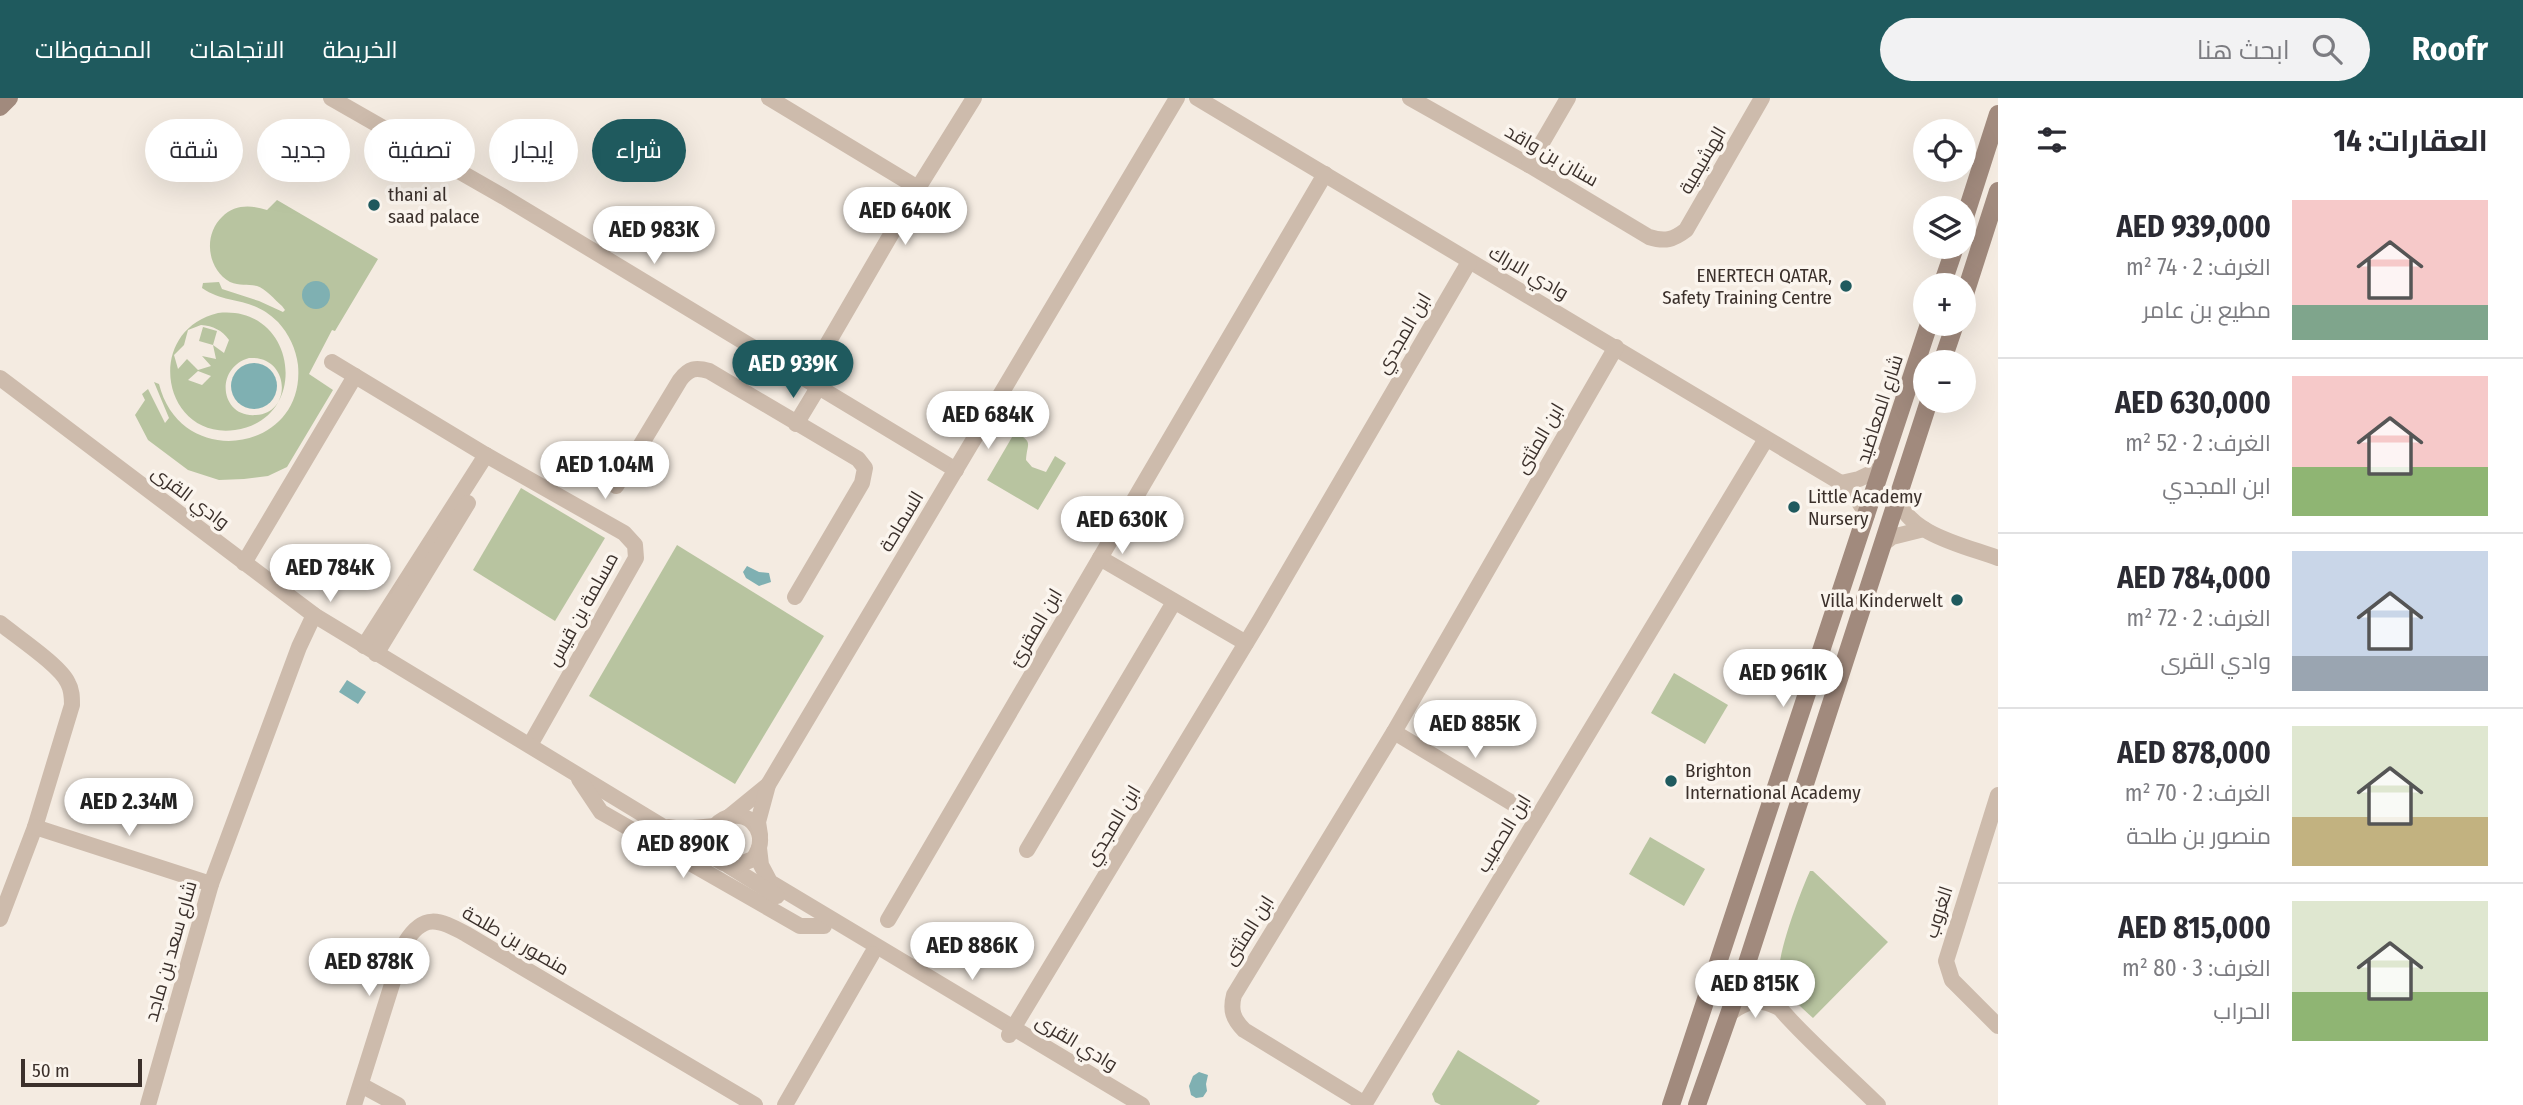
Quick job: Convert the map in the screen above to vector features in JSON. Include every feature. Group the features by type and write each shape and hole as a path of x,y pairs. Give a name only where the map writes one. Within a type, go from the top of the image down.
{"street":[{"path":"0,107 9,98"},
{"path":"331,98 504,197 956,470"},
{"path":"769,98 918,188"},
{"path":"796,424 813,383 918,188 974,98"},
{"name":"السماحة","path":"760,842 758,822 768,785 1177,98"},
{"name":"وادي الاراك","path":"1197,98 1841,483 1857,499 1867,515"},
{"name":"سنان بن واقد","path":"1410,98 1649,237 1662,241 1674,239"},
{"path":"1529,165 1568,98"},
{"name":"الهشيمية","path":"1674,239 1686,230 1762,98"},
{"path":"1972,196 1998,114"},
{"name":"ابن المقرئ","path":"888,920 1325,174"},
{"path":"1972,273 1998,191"},
{"name":"ابن المجدي","path":"1011,1032 1246,642 1469,262"},
{"name":"شارع المعاضيد","path":"1671,1105 1925,336"},
{"name":"ابن المثنى","path":"1364,1104 1255,1038 1236,1023 1231,1005 1242,979 1394,732 1616,347"},
{"name":"مسلمة بن قيس","path":"332,362 490,458 624,533 635,545 636,558 530,745"},
{"path":"616,486 680,380 692,369 699,368 858,459 863,464 865,474 795,597"},
{"path":"244,563 355,376"},
{"name":"وادي القرى","path":"0,378 314,615 824,926 1142,1105"},
{"path":"1698,1105 1747,963 1925,413"},
{"name":"ابن الحصيب","path":"1364,1104 1766,439"},
{"path":"370,650 490,458"},
{"path":"1841,483 1859,479 1882,468"},
{"path":"1898,497 1902,510 1924,529 1998,558"},
{"path":"1883,544 1892,537 1924,529"},
{"path":"1100,558 1246,642"},
{"path":"1027,850 1174,602"},
{"name":"شارع سعد بن ماجد","path":"148,1105 211,884 299,647 314,615"},
{"path":"0,623 59,671 68,680 72,693 72,705 35,827 0,919"},
{"path":"1394,732 1537,818"},
{"name":"وادي القرى","path":"575,774 601,812 800,926 824,926"},
{"name":"السماحة","path":"730,816 768,785"},
{"name":"الغروب","path":"1998,795 1946,961 1952,980 1998,1026"},
{"path":"730,816 743,817 758,829 760,842 748,863 723,862 710,846 711,832 715,826 730,816"},
{"name":"وادي القرى","path":"662,826 682,829 715,826"},
{"path":"35,827 211,884"},
{"name":"وادي القرى","path":"760,842 761,865 770,882 1124,1105"},
{"name":"منصور بن طلحة","path":"354,1105 405,943 416,927 432,921 452,926 755,1105"},
{"path":"785,1105 872,954"},
{"path":"1747,963 1762,989 1782,1011 1878,1105"},
{"path":"1729,1014 1751,1001 1770,1003 1782,1011"},
{"path":"361,1085 398,1105"}],"green space":[{"path":"277,200 378,259 335,331 332,330 309,374 333,390 287,467 268,476 219,480 188,470 148,440 135,415 145,400 142,394 148,389 165,423 169,418 154,382 159,384 172,412 191,430 215,440 240,440 263,432 283,417 295,394 298,365 294,348 285,332 278,322 258,308 212,294 202,288 203,283 219,282 222,289 283,312 285,310 260,287 230,282 222,276 216,269 210,251 216,224 227,213 243,207 267,210"},
{"path":"218,313 245,315 265,326 278,343 285,364 281,394 279,374 273,365 249,358 238,363 230,372 226,391 235,409 244,414 268,412 277,404 276,406 260,421 235,430 210,429 191,418 178,402 171,382 171,361 179,340 188,330 194,324","holes":["201,325 220,331 229,340 224,353 213,345 216,359 202,356 211,366 198,370 187,359 178,369 174,355 184,345 188,330","198,371 211,376 202,385 188,380"]},
{"path":"203,327 217,331 213,345 199,341"},
{"path":"1015,432 1027,441 1026,460 1032,467 1046,472 1055,456 1066,463 1038,510 987,480"},
{"path":"521,488 605,538 555,621 473,570"},
{"path":"677,545 824,636 735,784 589,696"},
{"path":"1674,673 1728,705 1705,744 1651,713"},
{"path":"1650,837 1705,869 1684,906 1629,874"},
{"path":"1810,871 1888,942 1813,1018 1793,999 1780,975 1781,954"},
{"path":"1458,1050 1540,1101 1536,1105 1441,1105 1435,1102 1432,1094"}],"water":[{"path":"316,281 326,285 330,295 326,305 316,309 306,305 302,295 306,285"},
{"path":"254,363 271,369 277,386 271,403 254,409 237,403 231,386 237,369"},
{"path":"747,566 769,573 771,582 759,586 746,578 743,572"},
{"path":"347,680 366,692 358,704 339,692"},
{"path":"1199,1072 1208,1075 1207,1091 1203,1097 1196,1098 1191,1095 1189,1086 1193,1076"}],"place":[{"name":"thani al saad palace","path":"374,205"},
{"name":"ENERTECH QATAR, Safety Training Centre","path":"1846,286"},
{"name":"Little Academy Nursery","path":"1794,507"},
{"name":"Villa Kinderwelt","path":"1957,600"},
{"name":"Brighton International Academy","path":"1671,781"}]}
